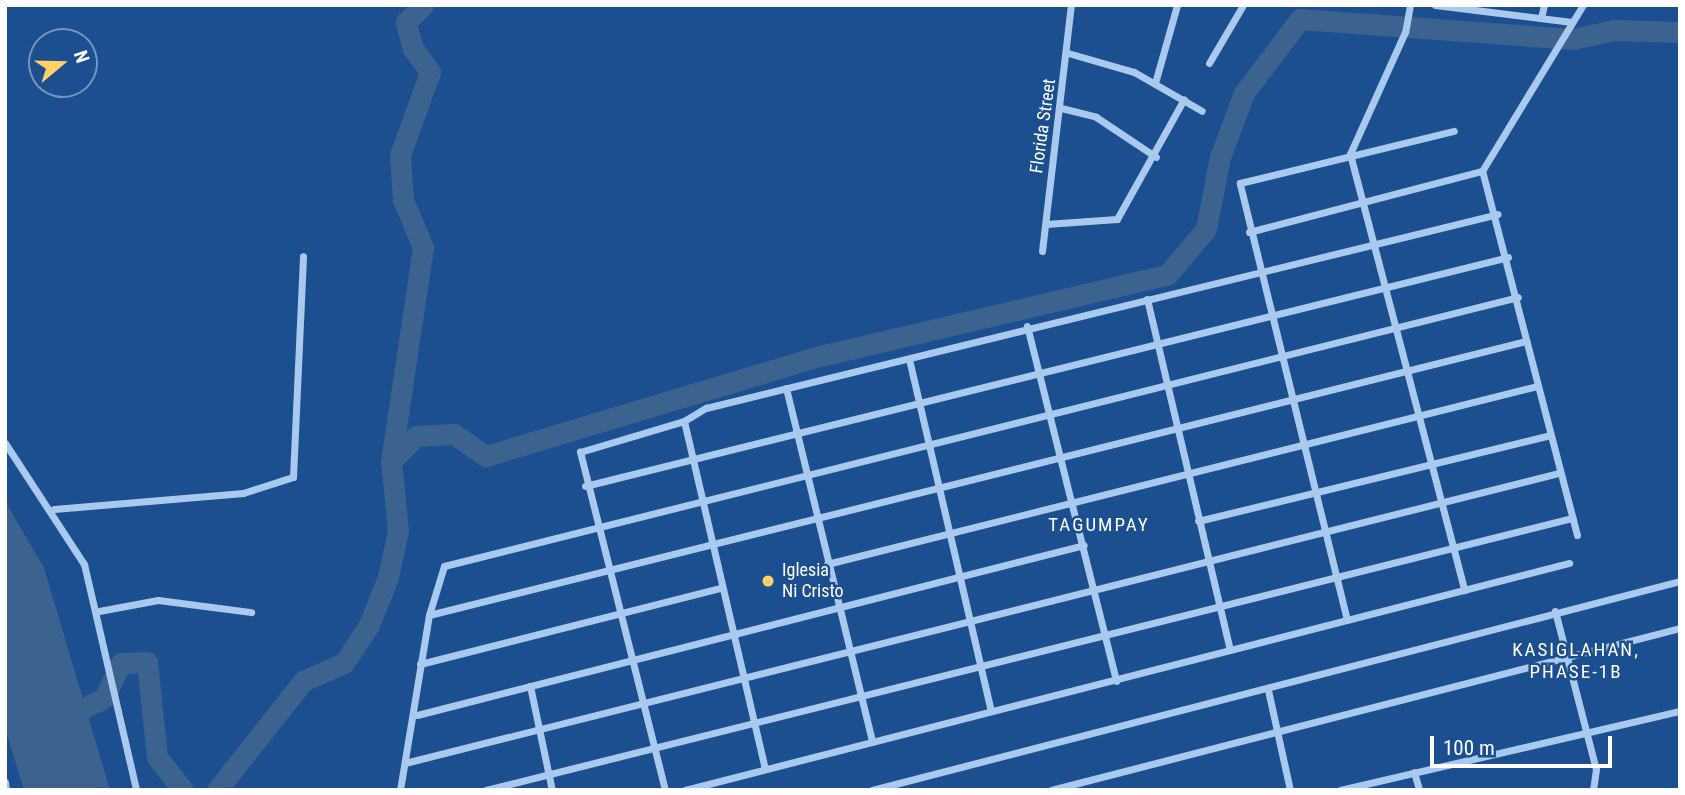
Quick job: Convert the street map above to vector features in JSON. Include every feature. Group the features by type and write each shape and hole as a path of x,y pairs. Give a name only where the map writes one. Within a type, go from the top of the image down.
{"street":[{"name":"Florida Street","path":"1042,251 1068,53 1071,5"},
{"path":"1155,83 1177,5"},
{"path":"1209,63 1243,5"},
{"path":"1410,5 1405,32 1350,154 1409,370 1464,590"},
{"path":"1434,5 1499,9 1572,22"},
{"path":"1542,18 1544,5"},
{"path":"1249,232 1482,171 1553,46 1583,5"},
{"path":"1068,53 1155,83 1202,111"},
{"path":"1046,224 1117,219 1156,157 1184,99"},
{"path":"1061,108 1096,117 1156,157"},
{"path":"1347,620 1269,315 1262,270 1249,232 1240,183 1350,154 1454,131"},
{"path":"1482,171 1498,214 1537,386 1577,535"},
{"path":"665,790 644,703 606,570 598,524 585,486 580,452 684,421 706,408 909,359 1027,326 1498,214"},
{"path":"54,509 243,493 293,477 303,256"},
{"path":"585,486 1035,370 1508,257"},
{"path":"400,790 417,715 420,664 429,614 443,566 701,498 810,475 1518,297"},
{"path":"1147,299 1163,386 1230,649"},
{"path":"1027,326 1035,370 1084,545 1116,681"},
{"path":"429,614 606,570 710,540 816,518 1526,341"},
{"path":"909,359 915,401 992,711"},
{"path":"827,564 1537,386"},
{"path":"786,388 810,475 816,518 872,742"},
{"path":"684,421 731,636 765,769"},
{"path":"1198,520 1550,435"},
{"path":"5,443 54,509 84,564 108,648 136,790"},
{"path":"405,763 1559,473"},
{"path":"486,790 1572,519"},
{"path":"417,715 959,581 1084,545"},
{"path":"685,790 1569,563"},
{"path":"872,790 902,786 1555,611 1680,581"},
{"path":"420,664 618,617 720,588"},
{"path":"99,611 158,600 251,612"},
{"path":"1555,611 1596,769 1593,790"},
{"path":"1051,790 1680,628"},
{"path":"530,686 552,790"},
{"path":"1268,690 1275,732 1290,790"},
{"path":"1340,790 1680,711"},
{"path":"1414,772 1419,790"},
{"path":"5,782 6,790"}],"water":[{"path":"5,501 44,568 110,790 24,790 5,728"}],"waterway":[{"path":"217,790 303,681 344,663 369,625 388,577 398,531 391,461 423,247 403,200 400,155 430,72 413,49 406,22 423,5"},
{"path":"391,461 416,436 454,434 486,456 812,358 1167,275 1206,229 1220,157 1244,93 1300,19 1573,39 1614,30 1680,32"},
{"path":"60,720 104,698 121,663 147,662 157,757 183,790"}],"place":[{"name":"Iglesia Ni Cristo","path":"768,581"}],"district":[{"name":"TAGUMPAY","path":"1099,525"},
{"name":"KASIGLAHAN, PHASE-1B","path":"1576,661"}]}
